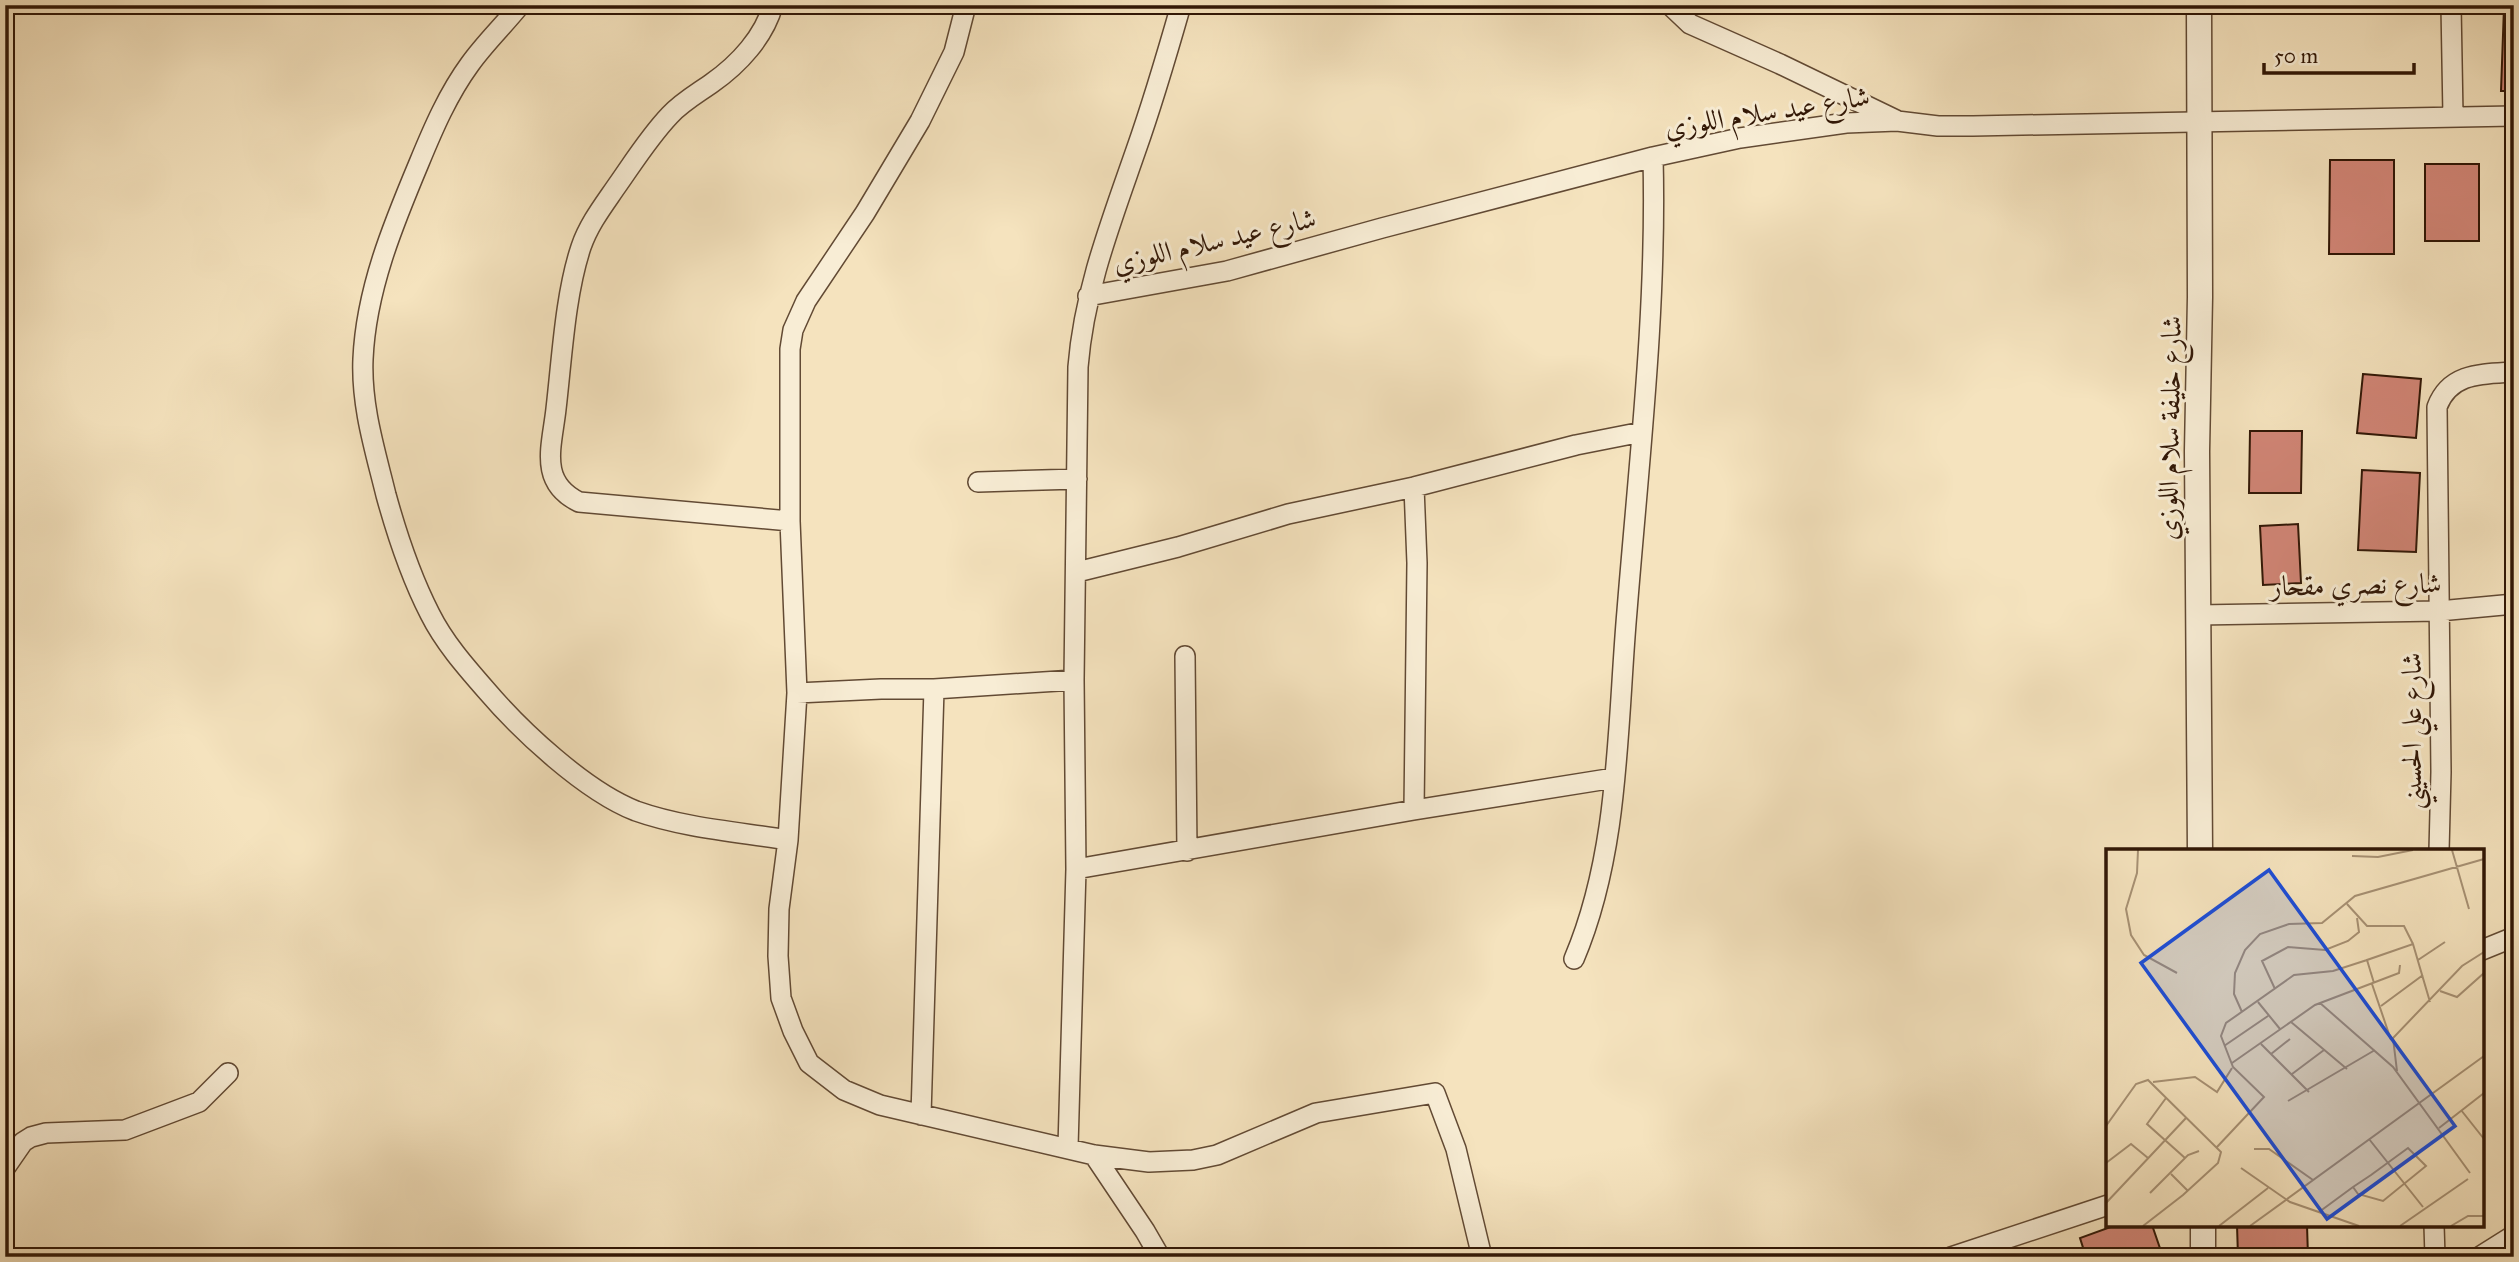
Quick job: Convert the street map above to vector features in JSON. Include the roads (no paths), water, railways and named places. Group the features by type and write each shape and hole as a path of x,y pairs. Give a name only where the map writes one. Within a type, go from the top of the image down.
{"street":[{"path":"520,5 469,65 436,123 375,283 368,314 363,361 367,420 396,532 430,615 457,656 498,704 564,765 596,788 635,810 682,823 789,839"},
{"path":"773,5 771,15 746,53 723,75 671,114 639,154 590,225 582,244 575,275 550,459 555,482 569,497 579,502 790,522"},
{"path":"965,5 954,52 920,121 796,321 789,362 790,522 797,693 789,839 779,909 778,956 781,998 793,1031 809,1063 844,1090 880,1105 1094,1155 1149,1162 1193,1160 1217,1155 1316,1113 1435,1093 1459,1159 1482,1257"},
{"path":"1068,1147 1076,869 1074,680 1078,368 1081,337 1098,258 1137,146 1181,5"},
{"path":"1651,5 1671,8 1690,24 1805,75 1897,121"},
{"name":"شارع خليفة سلام اللوزي","path":"2199,5 2200,849"},
{"path":"2451,5 2453,116"},
{"name":"شارع عيد سلام اللوزي","path":"1088,296 1227,271 1653,157 1740,138 1846,123 1897,121 1938,126 2514,116"},
{"path":"1574,959 1585,933 1597,889 1614,778 1642,432 1653,253 1653,157"},
{"name":"شارع علي الحسيني","path":"2439,849 2437,407 2447,389 2458,380 2470,375 2514,372"},
{"path":"1077,572 1178,547 1288,514 1414,487 1576,445 1642,432"},
{"path":"978,482 1077,479"},
{"path":"1414,487 1417,563 1414,810"},
{"name":"شارع نصري مقحار","path":"2199,615 2439,611 2514,604"},
{"path":"1185,656 1187,851"},
{"path":"797,693 934,689 1074,680"},
{"path":"921,1115 934,689"},
{"path":"1076,869 1614,778"},
{"path":"2484,949 2514,937"},
{"path":"5,1168 23,1142 31,1137 46,1133 125,1130 199,1102 214,1090 228,1073"},
{"path":"1094,1155 1160,1257"},
{"path":"1951,1257 2106,1206"},
{"path":"2203,1227 2203,1257"},
{"path":"2434,1227 2435,1257"},
{"path":"2479,1257 2514,1235"}]}
